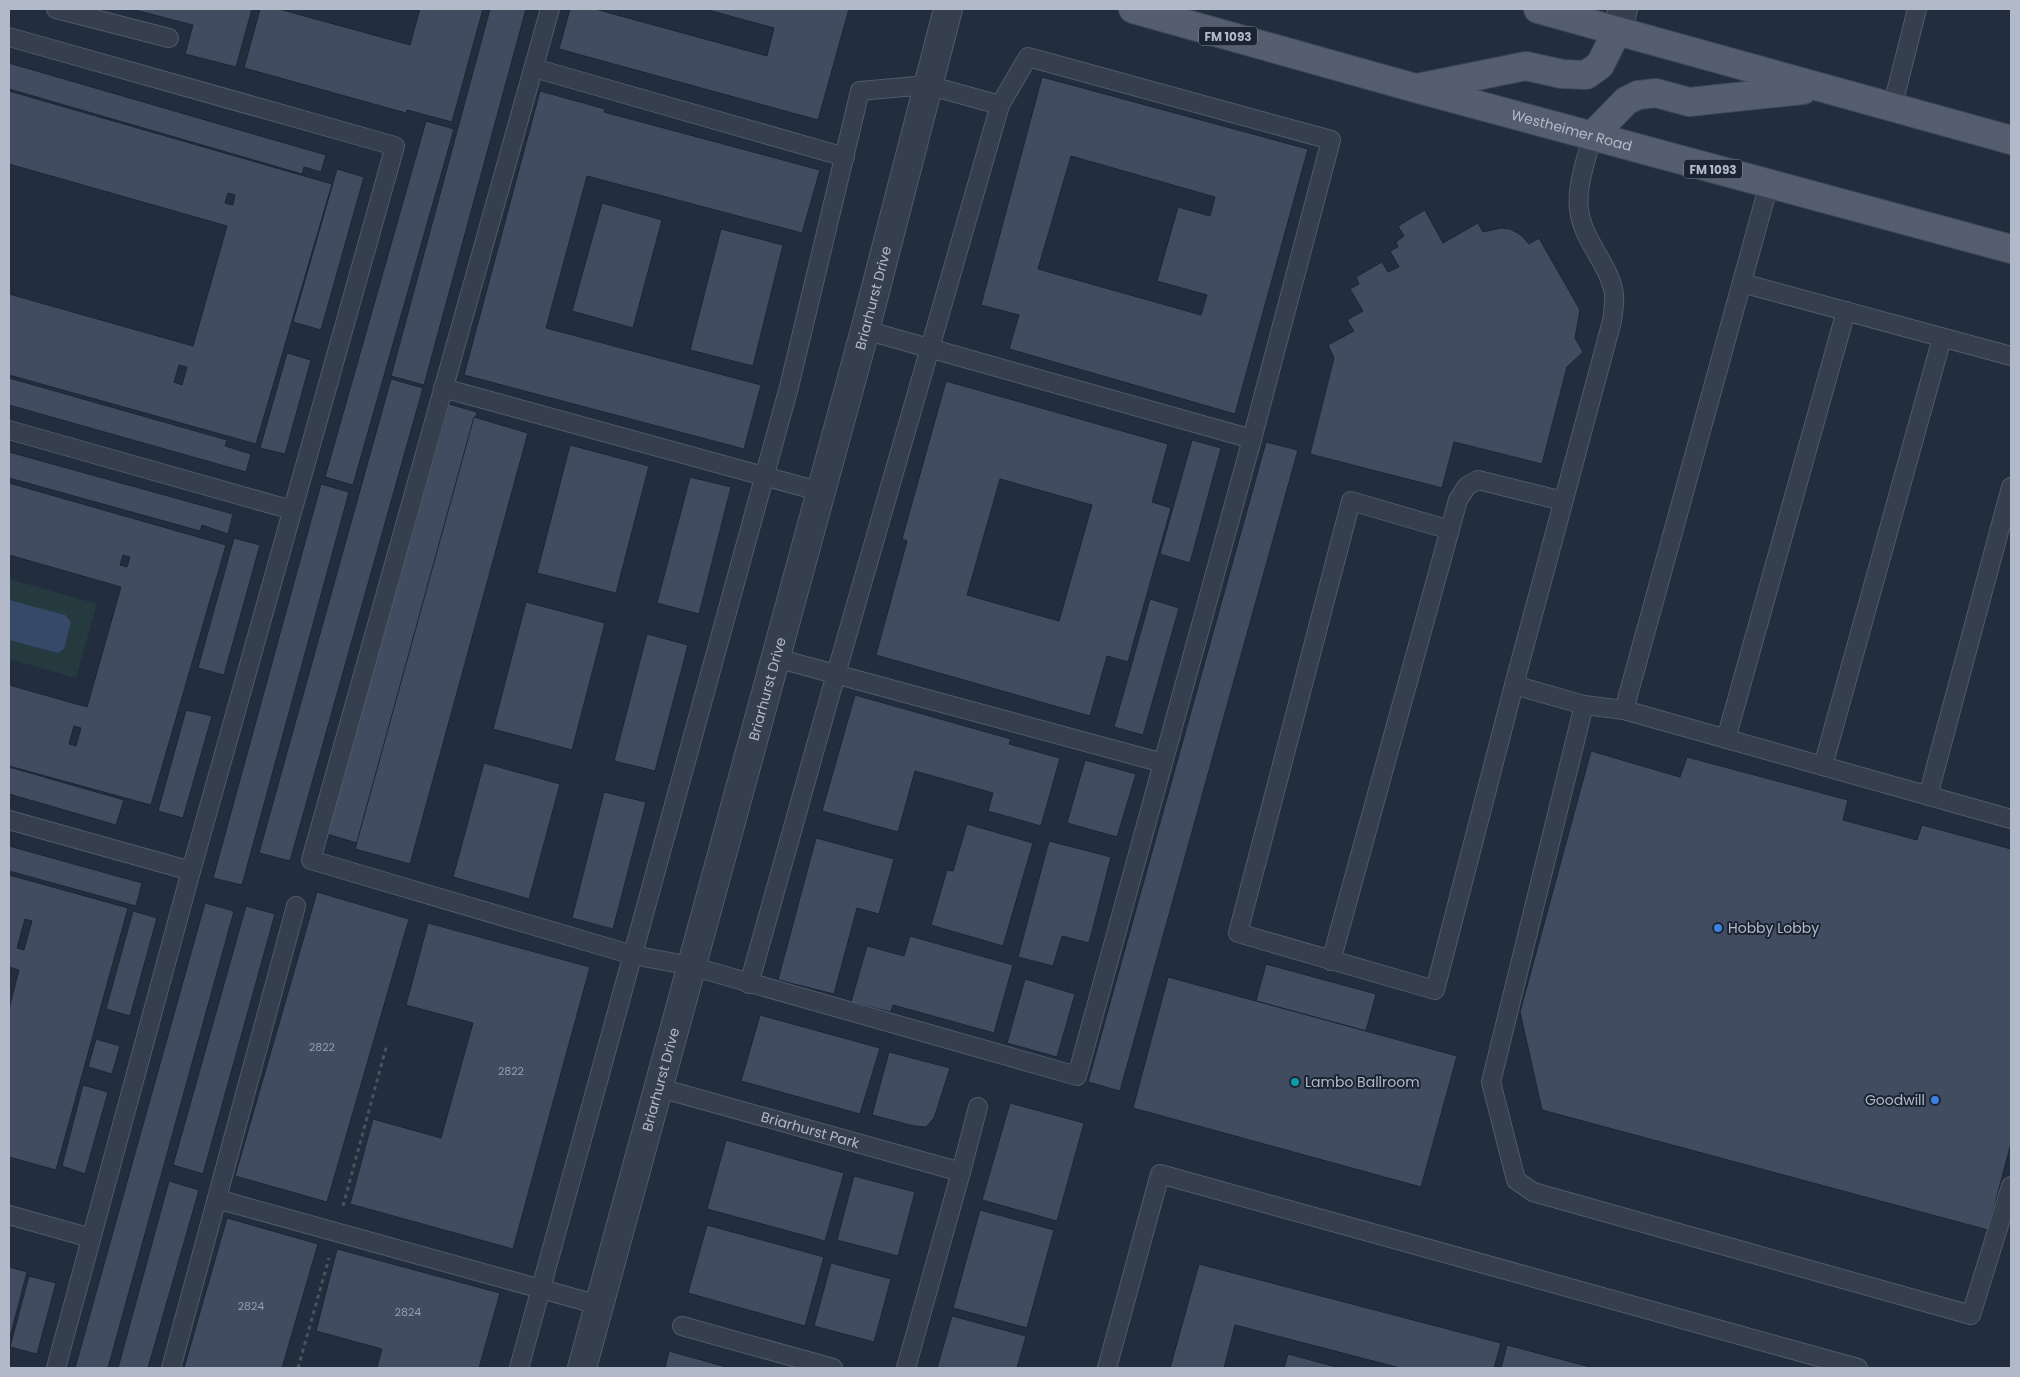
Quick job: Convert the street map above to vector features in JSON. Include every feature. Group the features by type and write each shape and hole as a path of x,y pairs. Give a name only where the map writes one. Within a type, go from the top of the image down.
{"main road":[{"name":"Westheimer Road","path":"1133,9 1415,88 2011,249"},
{"path":"1538,9 1620,20 1820,88 2011,140"},
{"path":"1415,88 1526,66 1562,74 1586,75 1600,65 1620,20"},
{"path":"1592,136 1626,101 1638,95 1656,93 1689,102 1820,88"}],"street":[{"name":"Briarhurst Drive","path":"582,1368 822,492 948,9"}],"lane":[{"path":"56,9 169,38"},
{"path":"550,9 311,860 632,955 691,966 749,984 1077,1076 1252,439 1331,140 1028,57 1000,106 836,674 749,984"},
{"path":"1892,108 1918,9"},
{"path":"9,37 395,146 191,871 56,1368"},
{"path":"534,68 845,157"},
{"path":"519,1368 789,387 860,91 927,85 1000,106"},
{"path":"1450,530 1351,502 1238,933 1435,990 1514,685 1612,321 1614,296 1608,274 1585,232 1579,208 1582,177 1592,136"},
{"path":"1624,710 1769,184"},
{"path":"1742,283 2011,356"},
{"path":"1726,739 1846,311"},
{"path":"865,330 1252,439"},
{"path":"1824,766 1942,338"},
{"path":"443,388 822,492"},
{"path":"9,430 292,510"},
{"path":"1331,961 1458,500 1467,486 1478,480 1563,501"},
{"path":"1928,796 2011,487"},
{"path":"776,658 1163,763"},
{"path":"1514,685 1584,705 1624,710 2011,819"},
{"path":"1584,705 1491,1082 1516,1180 1533,1192 1971,1315 2011,1186"},
{"path":"9,820 191,871"},
{"path":"172,1368 296,906"},
{"name":"Briarhurst Park","path":"660,1088 960,1172"},
{"path":"906,1368 978,1107"},
{"path":"1107,1368 1160,1174 1858,1368"},
{"path":"217,1199 598,1305"},
{"path":"9,1216 91,1238"},
{"path":"682,1326 833,1368"}],"green space":[{"path":"9,579 97,604 76,678 9,659"}],"water":[{"path":"9,600 65,615 71,622 64,649 58,653 9,640"}],"building":[{"path":"131,9 252,9 236,67 185,54 193,25"},
{"path":"260,9 279,9 410,45 420,9 483,9 452,122 407,110 406,113 244,68"},
{"path":"490,9 526,9 424,385 391,376"},
{"path":"570,9 595,9 767,56 774,28 704,9 849,9 818,120 559,49"},
{"path":"9,63 326,155 321,172 304,167 302,174 9,89"},
{"path":"1042,77 1308,149 1235,414 1009,349 1019,315 981,305","holes":["1071,156 1215,197 1210,216 1178,207 1157,281 1207,295 1201,315 1038,269"]},
{"path":"9,91 332,184 256,444 9,375 9,294 193,346 227,226 9,164","holes":["228,193 235,195 233,205 225,203","179,365 187,367 182,385 174,382"]},
{"path":"540,91 605,109 604,112 820,170 802,233 587,176 546,328 761,385 744,449 464,375"},
{"path":"426,121 454,129 353,485 325,477"},
{"path":"337,169 364,177 321,330 293,322"},
{"path":"602,203 662,220 633,328 572,311"},
{"path":"1425,210 1443,243 1478,223 1483,232 1501,228 1510,229 1521,235 1529,244 1539,238 1580,310 1575,338 1583,352 1567,367 1542,464 1454,442 1442,488 1310,454 1334,358 1328,345 1354,331 1347,320 1363,311 1350,289 1359,284 1356,277 1382,262 1388,272 1399,267 1390,251 1398,247 1396,242 1404,236 1398,226"},
{"path":"721,229 783,245 753,366 690,350"},
{"path":"287,353 311,360 285,454 260,448"},
{"path":"9,378 227,440 225,446 251,454 246,472 9,405"},
{"path":"391,379 423,388 290,861 259,853"},
{"path":"946,381 1168,444 1152,502 1171,508 1128,662 1107,656 1090,716 876,655 907,541 902,539","holes":["1000,479 1092,505 1059,621 967,595"]},
{"path":"449,404 477,412 357,843 327,834"},
{"path":"474,417 528,433 410,864 355,849"},
{"path":"1192,440 1221,448 1190,563 1160,554"},
{"path":"1266,442 1298,450 1120,1091 1088,1082"},
{"path":"570,445 649,466 616,593 537,573"},
{"path":"9,452 233,514 228,534 202,525 200,531 9,478"},
{"path":"690,477 731,487 699,614 657,603"},
{"path":"9,483 226,545 151,805 9,766 9,685 87,707 121,587 9,555","holes":["123,555 130,557 127,567 120,565","74,726 81,728 76,746 69,744"]},
{"path":"321,484 349,492 242,885 213,878"},
{"path":"234,538 260,545 224,675 198,668"},
{"path":"1150,599 1179,608 1143,735 1114,727"},
{"path":"526,602 605,623 572,750 493,729"},
{"path":"647,634 688,645 655,771 614,761"},
{"path":"855,695 1011,739 1009,744 1060,758 1041,826 988,811 993,793 915,771 898,832 822,811"},
{"path":"186,710 212,716 183,818 158,811"},
{"path":"1591,751 1680,777 1687,757 1848,800 1843,820 1917,840 1922,825 2011,849 2011,1143 1988,1230 1542,1110 1520,1012"},
{"path":"1085,760 1136,774 1117,837 1067,823"},
{"path":"484,763 560,784 529,899 453,877"},
{"path":"9,767 124,800 116,825 9,794"},
{"path":"604,792 646,802 613,929 572,918"},
{"path":"967,824 1033,843 1003,946 931,925 947,870 953,871"},
{"path":"816,838 894,859 879,914 857,908 834,994 778,980"},
{"path":"1049,841 1111,857 1089,943 1062,936 1053,966 1018,957"},
{"path":"9,846 142,883 136,906 9,871"},
{"path":"9,875 128,908 56,1170 9,1157 9,1009 19,970 9,967","holes":["25,919 32,921 24,950 17,948"]},
{"path":"317,892 409,919 327,1202 235,1176"},
{"path":"205,903 234,911 108,1368 75,1368"},
{"path":"246,906 275,914 203,1174 173,1165"},
{"path":"133,911 157,918 130,1016 106,1009"},
{"path":"428,923 590,967 513,1249 350,1204 373,1119 441,1138 473,1023 406,1005"},
{"path":"910,936 1013,965 994,1033 893,1005 891,1012 851,1002 867,946 904,956"},
{"path":"1266,964 1376,994 1366,1031 1256,1001"},
{"name":"Lambo Ballroom","path":"1168,977 1457,1056 1421,1187 1133,1108"},
{"path":"1025,979 1075,994 1057,1057 1007,1043"},
{"path":"760,1015 880,1048 860,1114 741,1081"},
{"path":"96,1039 120,1046 112,1074 88,1067"},
{"path":"889,1052 950,1068 934,1118 926,1127 914,1126 872,1115"},
{"path":"83,1085 108,1092 85,1174 62,1166"},
{"path":"1010,1103 1084,1123 1057,1221 982,1200"},
{"path":"726,1140 844,1173 825,1241 707,1209"},
{"path":"854,1176 915,1192 898,1256 837,1240"},
{"path":"169,1181 199,1190 148,1368 118,1368"},
{"path":"980,1210 1054,1230 1027,1328 953,1308"},
{"path":"227,1218 318,1244 282,1368 184,1368"},
{"path":"707,1225 824,1257 805,1326 688,1293"},
{"path":"337,1249 500,1293 479,1368 377,1368 382,1349 316,1331"},
{"path":"831,1263 891,1279 874,1342 814,1326"},
{"path":"1199,1264 1501,1343 1494,1368 1400,1368 1235,1325 1224,1368 1170,1368"},
{"path":"9,1267 27,1272 9,1341"},
{"path":"29,1276 56,1283 37,1354 10,1347"},
{"path":"952,1316 1026,1336 1017,1368 937,1368"},
{"path":"1507,1345 1594,1368 1501,1368"},
{"path":"669,1351 730,1368 665,1368"},
{"path":"1288,1354 1340,1368 1284,1368"}],"place":[{"name":"Hobby Lobby","path":"1718,928"},
{"name":"Lambo Ballroom","path":"1295,1082"},
{"name":"Goodwill","path":"1935,1100"}]}
